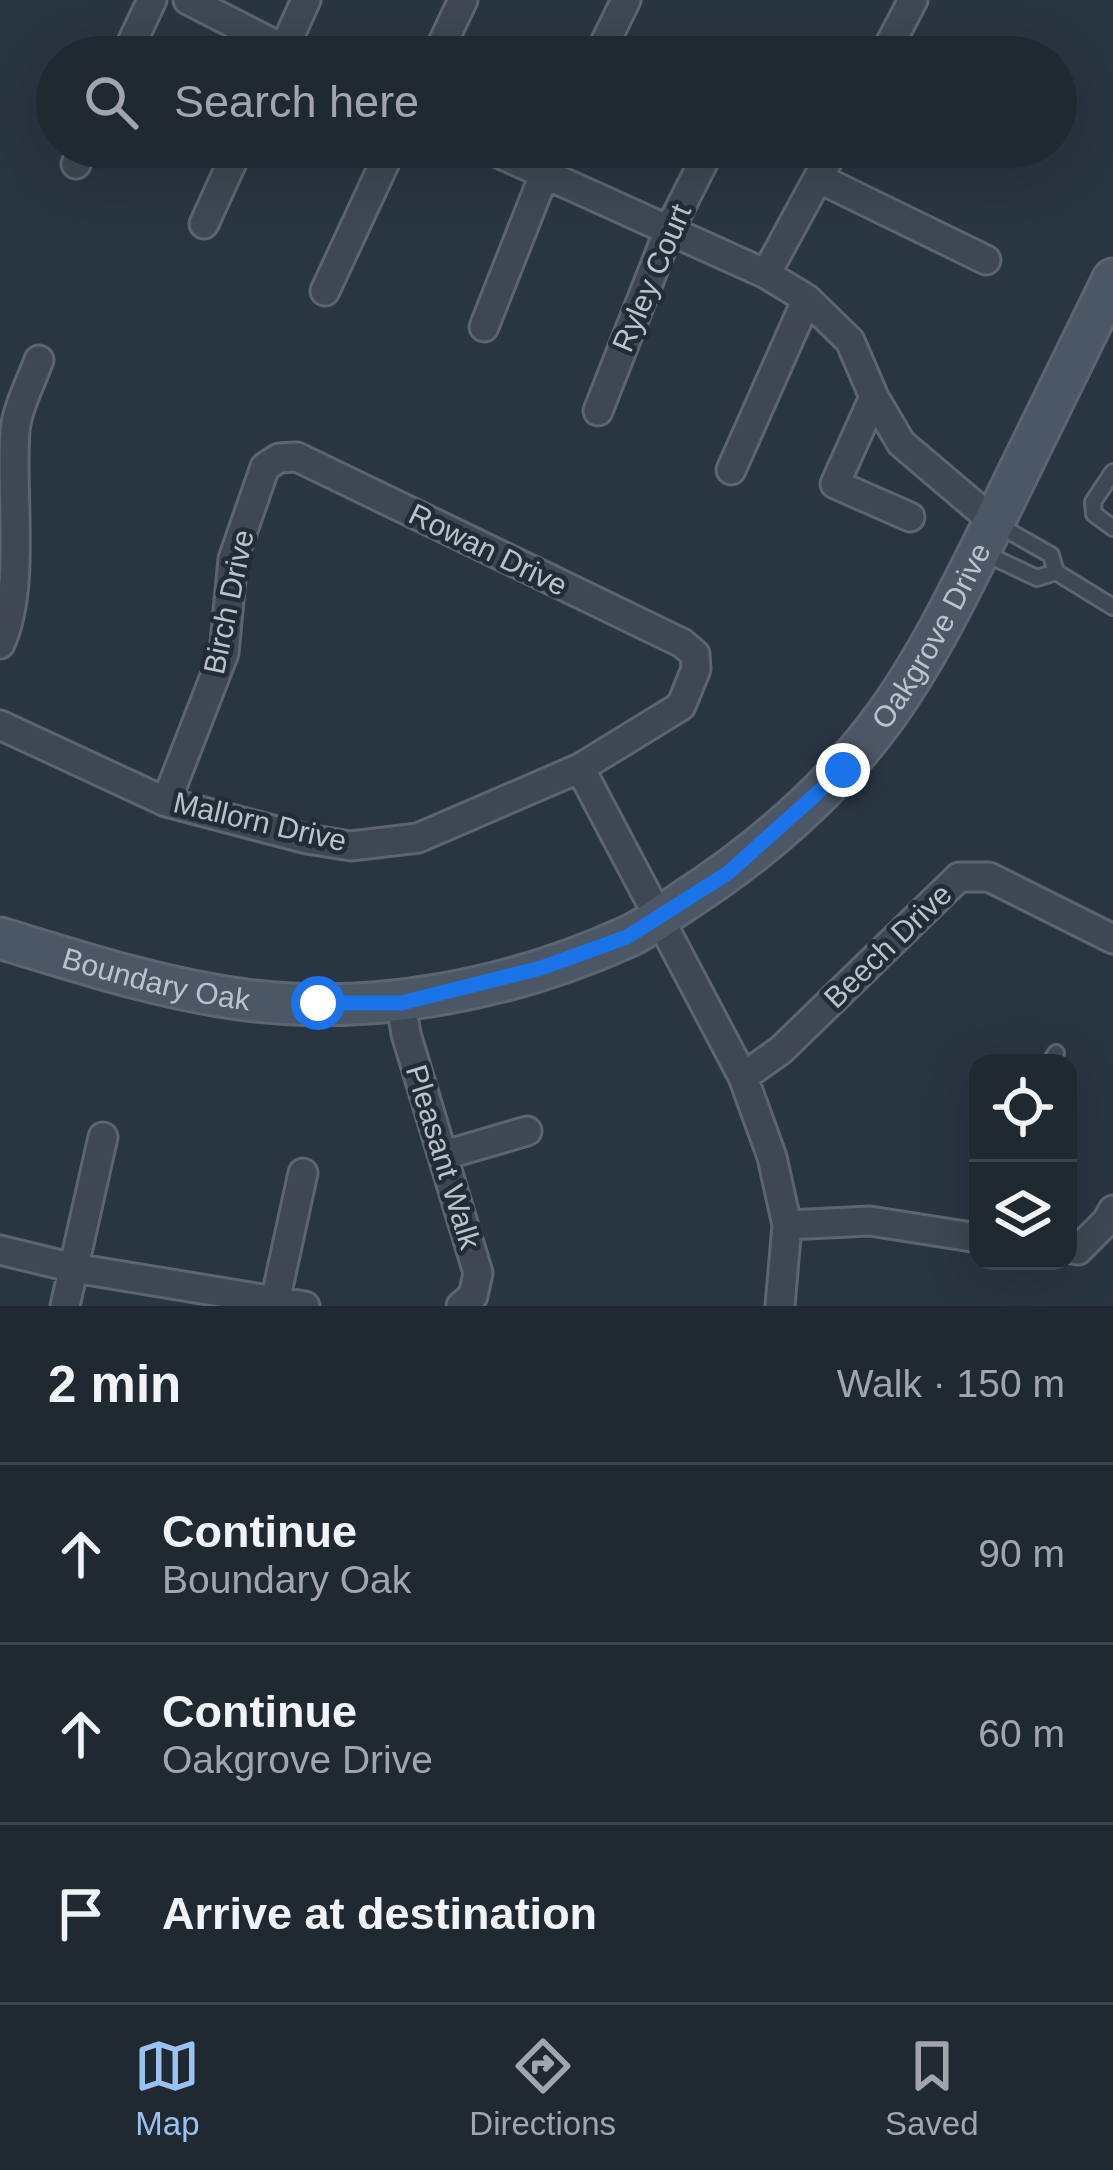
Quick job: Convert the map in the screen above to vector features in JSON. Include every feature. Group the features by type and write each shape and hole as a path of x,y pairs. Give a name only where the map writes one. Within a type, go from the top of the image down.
{"street":[{"path":"135,36 152,0"},
{"path":"188,0 255,36"},
{"path":"294,36 306,0"},
{"path":"446,36 464,0"},
{"path":"608,36 626,0"},
{"path":"901,36 913,0"},
{"path":"204,224 229,168"},
{"path":"325,291 382,168"},
{"path":"527,168 766,274 807,299 850,341 874,397 902,442 987,537"},
{"path":"484,327 544,168"},
{"name":"Ryley Court","path":"598,411 668,230 701,168"},
{"path":"766,274 823,168"},
{"path":"818,178 986,260"},
{"name":"Oakgrove Drive","path":"659,917 728,873 843,770 886,715 932,645 1113,279"},
{"path":"731,470 807,299"},
{"path":"0,644 9,626 15,426 39,360"},
{"path":"874,397 836,484 910,517"},
{"name":"Rowan Drive","path":"265,467 279,458 298,458 682,643 694,654 696,670"},
{"name":"Birch Drive","path":"166,802 224,653 233,559 265,467"},
{"name":"Mallorn Drive","path":"0,725 166,802 351,846 418,838 580,768 681,706 696,670"},
{"path":"580,768 743,1077 772,1157 787,1226 780,1306"},
{"name":"Beech Drive","path":"743,1077 781,1050 958,877 989,877 1113,939"},
{"name":"Boundary Oak","path":"0,938 151,985 250,1000 401,1003 541,968 627,937 659,917"},
{"name":"Pleasant Walk","path":"401,1003 406,1034 478,1273 474,1303"},
{"path":"445,1155 527,1131"},
{"path":"65,1306 103,1137"},
{"path":"274,1305 303,1173"},
{"path":"1077,1250 1108,1221 1113,1210"},
{"path":"787,1226 870,1221 969,1237"},
{"path":"0,1250 274,1305 305,1306"}],"lane":[{"path":"1113,472 1093,502 1094,514 1113,528"},
{"path":"987,537 1037,578 1056,572"},
{"path":"987,537 1051,555 1056,572 1113,607"}],"route":[{"path":"318,1003 401,1003 541,968 627,937 728,873 843,770"}]}
